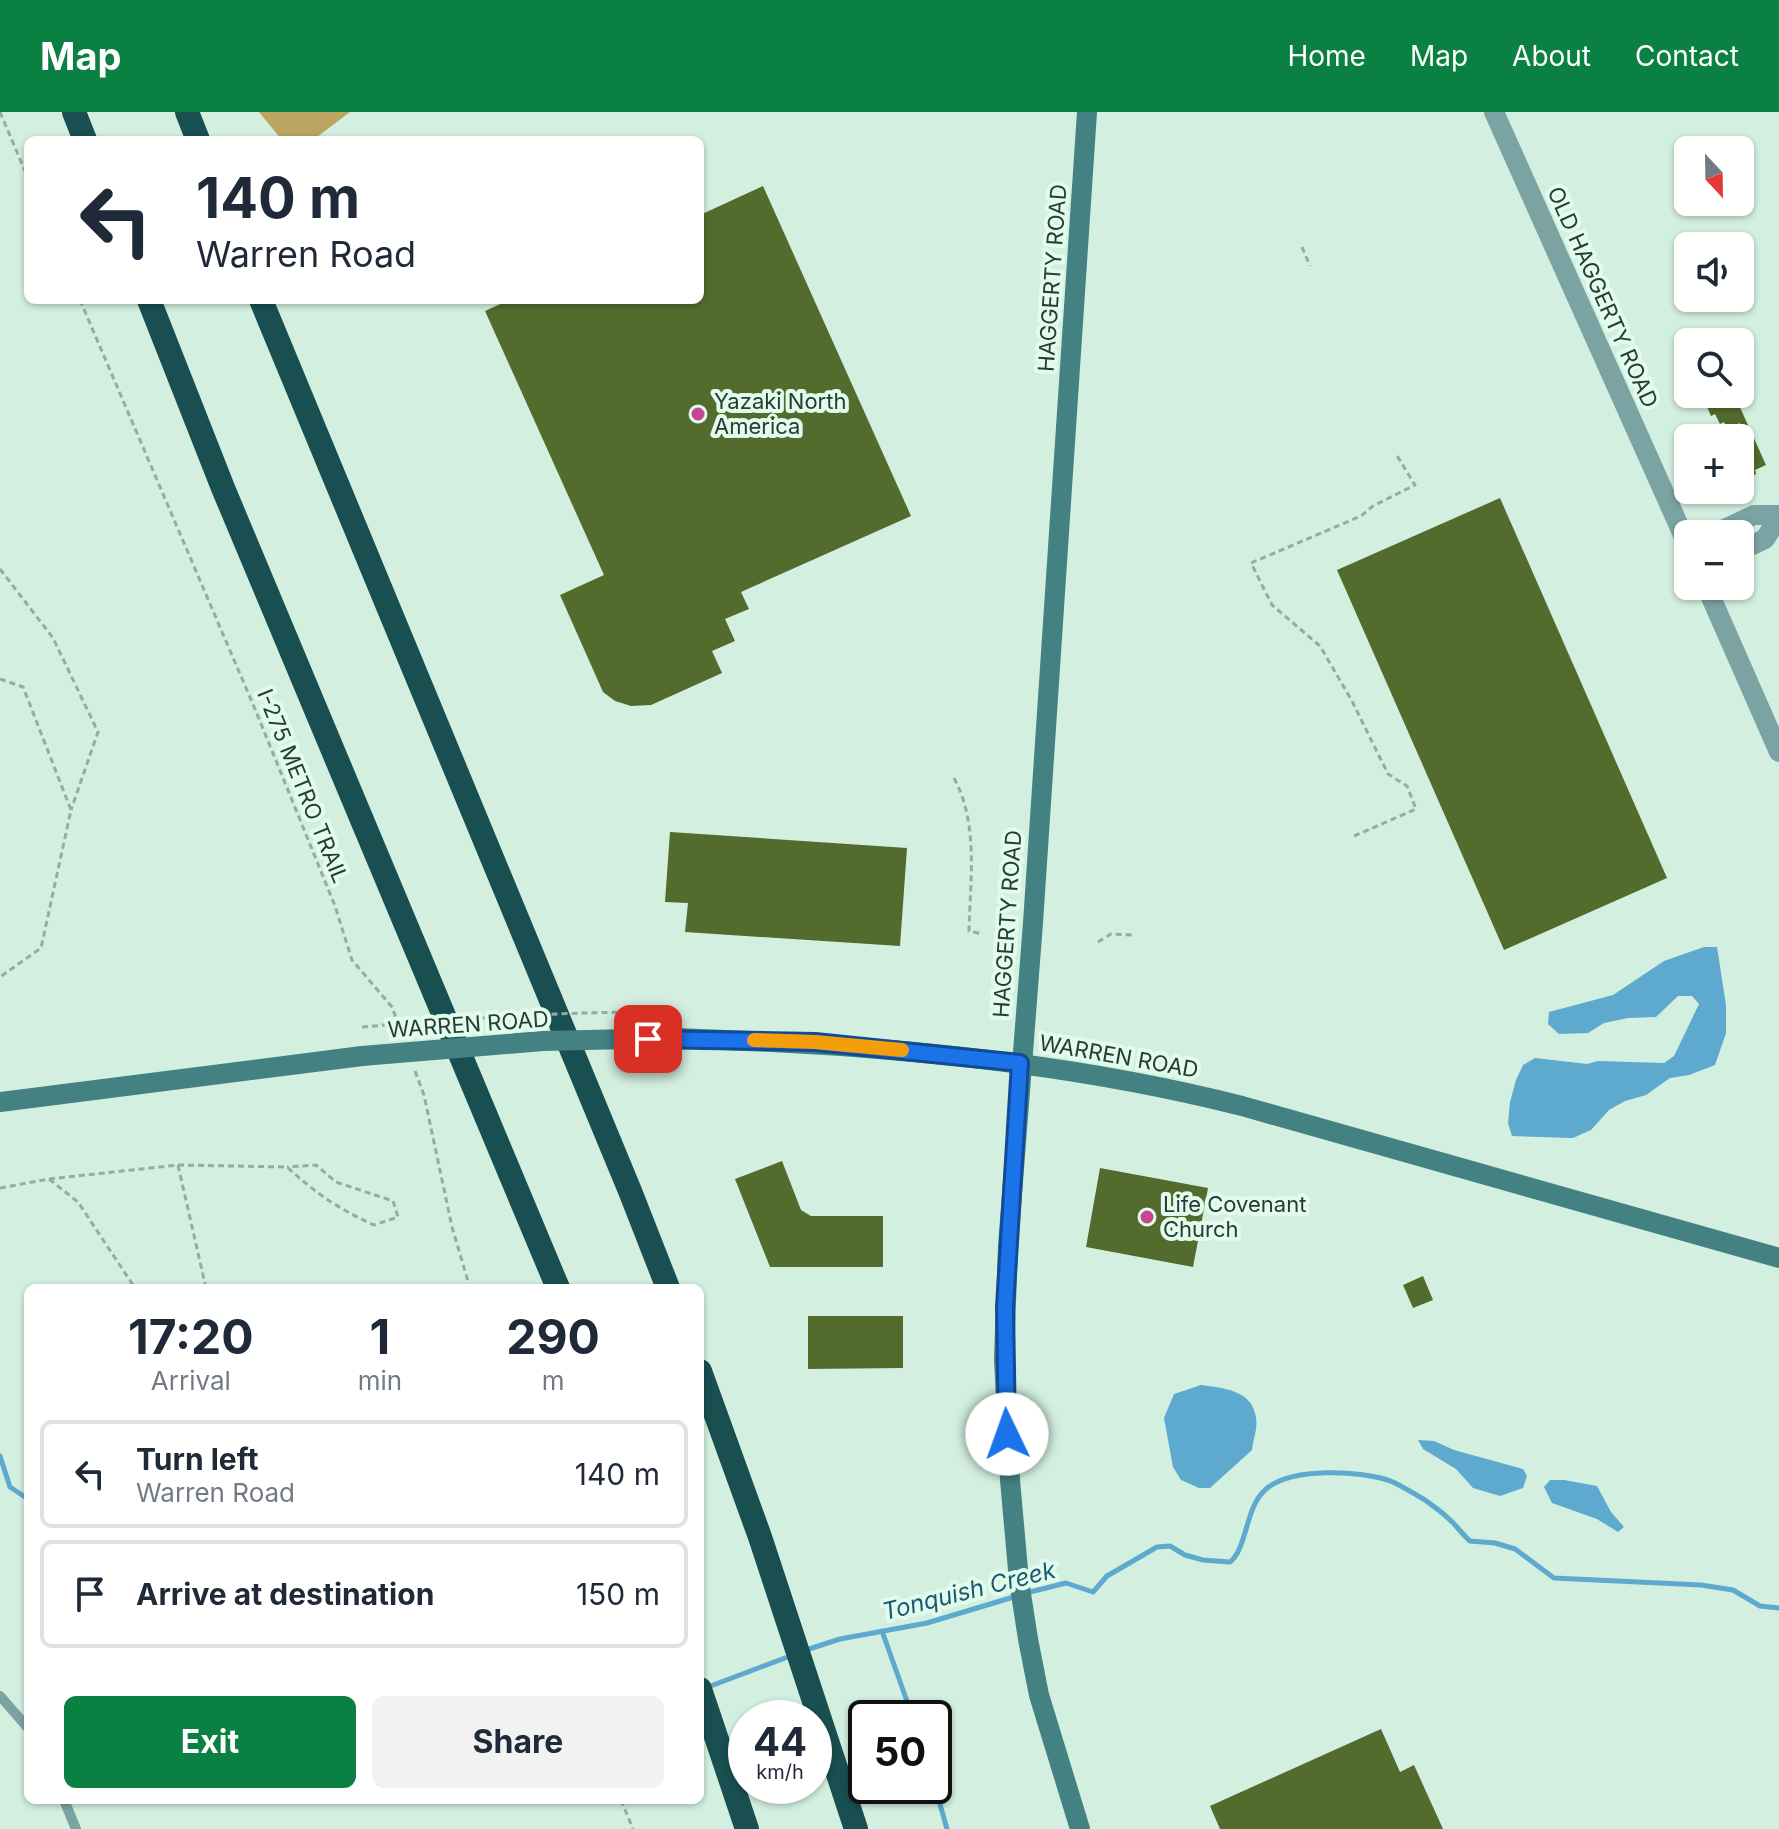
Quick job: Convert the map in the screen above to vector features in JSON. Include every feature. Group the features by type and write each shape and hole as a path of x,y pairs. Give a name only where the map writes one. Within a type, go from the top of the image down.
{"highway":[{"path":"74,112 83,136"},
{"path":"187,112 196,136"},
{"path":"151,304 223,488 556,1284"},
{"path":"263,304 666,1284"},
{"path":"704,1382 799,1653 856,1829"},
{"path":"704,1702 747,1829"}],"main road":[{"name":"HAGGERTY ROAD","path":"1080,1829 1039,1695 1023,1607 1010,1480 1004,1359 1020,1063 1033,923 1087,112"},
{"name":"WARREN ROAD","path":"0,1102 362,1056 543,1041 674,1038 815,1042 1066,1069 1228,1102 1779,1258"}],"street":[{"name":"OLD HAGGERTY ROAD","path":"1494,112 1678,520"},
{"path":"1743,520 1754,515 1779,516 1765,539 1754,544"},
{"path":"1712,600 1779,752"}],"lane":[{"path":"0,1696 24,1723"},
{"path":"66,1804 76,1829"}],"path":[{"path":"0,112 24,169"},
{"path":"1302,247 1310,266"},
{"name":"I-275 METRO TRAIL","path":"82,304 261,723 335,906 352,960 392,1007 403,1036"},
{"path":"1354,836 1416,809 1407,786 1388,774 1352,701 1320,646 1272,605 1251,563 1361,516 1373,506 1415,485 1396,454"},
{"path":"0,569 53,638 98,732 71,810 41,948 0,977"},
{"path":"0,679 23,687 71,810"},
{"path":"954,778 967,808 971,827 969,931 983,934"},
{"path":"1098,942 1111,934 1133,935"},
{"path":"362,1027 616,1011 676,1012"},
{"path":"413,1066 424,1095 452,1227 469,1284"},
{"path":"178,1165 205,1284"},
{"path":"0,1188 49,1179 178,1165 316,1165 336,1182 393,1201 398,1217 374,1225 346,1213 313,1191 287,1167"},
{"path":"49,1179 78,1202 132,1284"},
{"path":"623,1804 633,1829"}],"shaded area":[{"path":"259,112 350,112 318,136 279,136"}],"water":[{"path":"1704,947 1717,947 1726,1005 1726,1033 1715,1065 1670,1078 1646,1095 1625,1101 1609,1110 1591,1130 1573,1138 1512,1136 1508,1123 1510,1102 1523,1065 1535,1058 1587,1064 1598,1061 1664,1063 1674,1056 1699,1004 1692,996 1678,996 1656,1017 1604,1023 1588,1033 1559,1034 1548,1024 1549,1012 1613,995 1664,961"},
{"path":"1201,1385 1227,1389 1243,1396 1254,1409 1256,1422 1252,1450 1210,1488 1199,1488 1181,1480 1173,1467 1164,1418 1174,1394"},
{"path":"1418,1440 1434,1441 1454,1450 1523,1469 1527,1476 1523,1488 1500,1496 1473,1488 1456,1469 1423,1449"},
{"path":"1550,1480 1597,1486 1611,1512 1624,1527 1618,1532 1597,1519 1552,1503 1544,1487"}],"building":[{"name":"Yazaki North America","path":"763,186 911,516 741,592 749,609 725,619 735,641 712,651 722,673 651,705 631,706 615,701 603,692 560,595 604,575 485,311 500,304 704,304 704,213"},
{"path":"1707,408 1740,408 1748,424 1720,424 1715,414 1711,416"},
{"path":"1754,438 1766,465 1755,470 1754,475"},
{"path":"1500,498 1667,878 1504,950 1337,570"},
{"path":"670,832 907,848 900,946 685,932 688,903 665,902"},
{"path":"782,1161 801,1210 811,1216 883,1216 883,1267 770,1267 735,1179"},
{"name":"Life Covenant Church","path":"1100,1168 1208,1188 1193,1267 1086,1247"},
{"path":"1423,1276 1433,1300 1413,1308 1403,1285"},
{"path":"808,1316 903,1316 903,1368 808,1369"},
{"path":"1381,1729 1400,1772 1414,1765 1443,1829 1220,1829 1210,1806"}],"waterway":[{"name":"Tonquish Creek","path":"0,1456 10,1487 24,1496"},
{"name":"Tonquish Creek","path":"1026,1593 1066,1583 1093,1592 1107,1576 1157,1547 1170,1546 1185,1555 1203,1560 1230,1562 1240,1548 1253,1509 1263,1492 1289,1478 1345,1473 1393,1482 1437,1509 1470,1541 1495,1543 1515,1549 1554,1578 1701,1585 1733,1590 1760,1606 1779,1608"},
{"name":"Tonquish Creek","path":"806,1650 840,1639 927,1623 1017,1596"},
{"path":"882,1631 907,1700"},
{"name":"Tonquish Creek","path":"708,1687 793,1655"},
{"path":"940,1804 947,1829"}],"slow traffic":[{"path":"754,1040 902,1050"}],"place":[{"name":"Yazaki North America","path":"698,414"},
{"name":"Life Covenant Church","path":"1147,1217"}],"route":[{"path":"648,1039 815,1042 1020,1063 1005,1307 1007,1434"}]}
